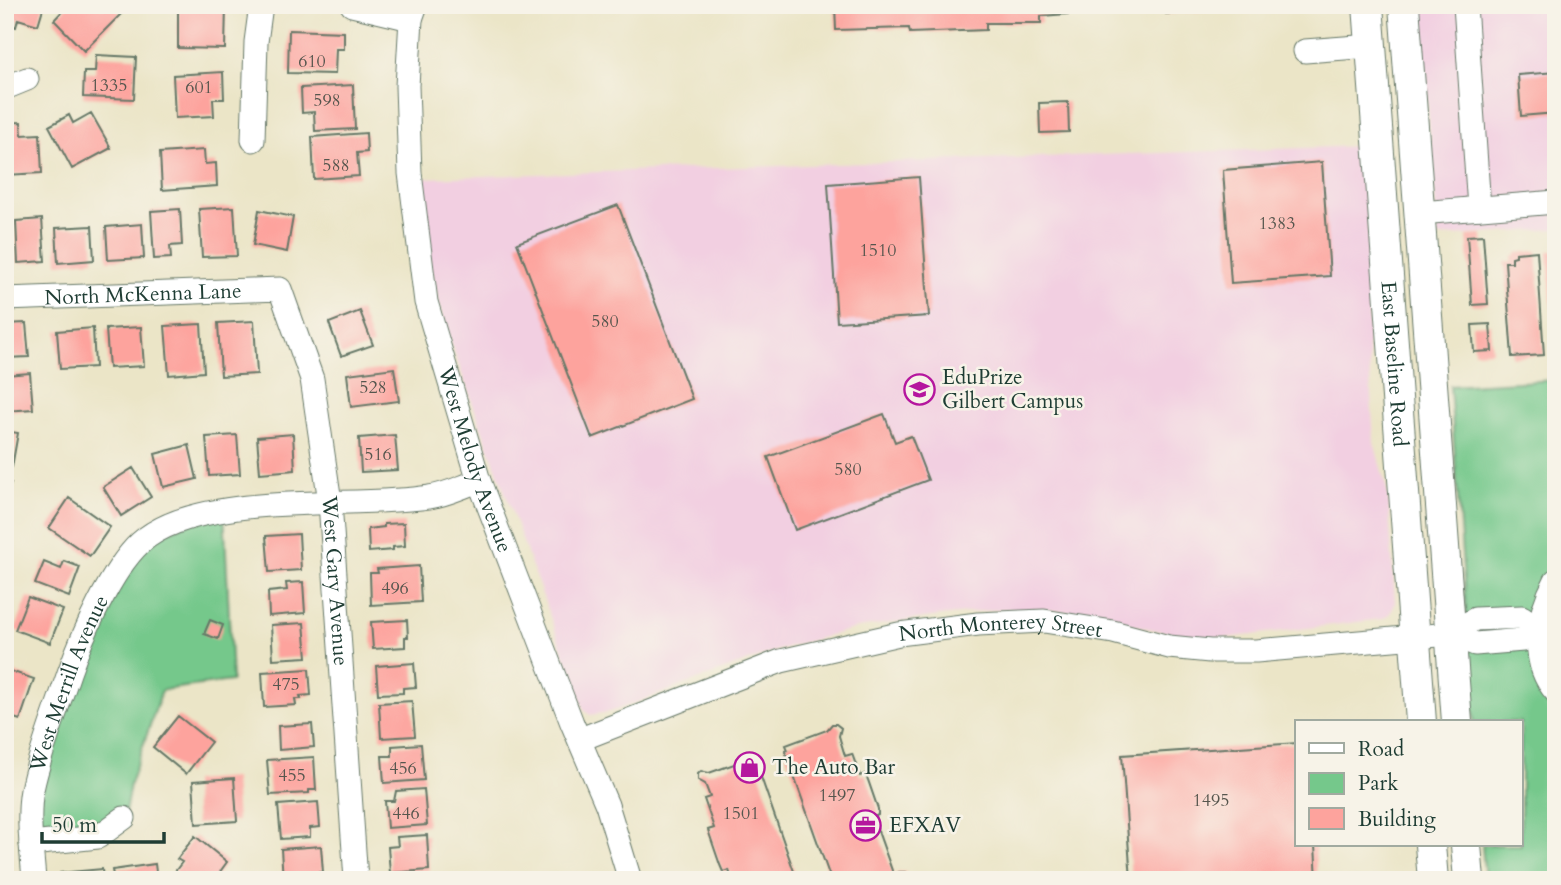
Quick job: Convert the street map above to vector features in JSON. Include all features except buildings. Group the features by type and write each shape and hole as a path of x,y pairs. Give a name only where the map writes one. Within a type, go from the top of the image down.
{"main road":[{"name":"East Baseline Road","path":"1368,5 1432,635 1456,720"},
{"name":"East Baseline Road","path":"1404,5 1420,213 1432,635 1421,720"},
{"path":"1430,846 1433,880"},
{"path":"1466,846 1469,880"}],"street":[{"path":"253,140 256,42 261,5"},
{"path":"352,5 414,12"},
{"path":"1465,5 1479,208"},
{"name":"West Melody Avenue","path":"414,12 407,86 410,173 426,302 479,481 572,723 607,805 630,880"},
{"path":"1305,51 1371,46"},
{"path":"5,88 27,79"},
{"path":"1420,213 1556,202"},
{"name":"North McKenna Lane","path":"5,299 280,289"},
{"name":"West Gary Avenue","path":"280,289 312,379 330,502 356,880"},
{"path":"330,502 430,497 479,481"},
{"name":"West Merrill Avenue","path":"34,880 31,844 32,791 80,642 114,577 140,543 174,522 215,510 330,502"},
{"path":"1556,580 1546,598 1538,628 1541,662 1556,692"},
{"name":"North Monterey Street","path":"581,739 781,661 899,634 978,624 1044,621 1113,632 1168,647 1210,651 1256,650 1432,635"},
{"path":"1432,635 1475,644 1523,640 1538,628"},
{"path":"31,844 98,837 124,818"}],"shaded area":[{"path":"1420,5 1556,5 1556,229 1438,237"},
{"name":"EduPrize Gilbert Campus","path":"1364,146 1370,261 1368,346 1374,442 1388,494 1395,603 1390,614 1382,619 1226,638 1186,637 1087,614 1040,609 1000,609 924,618 857,628 787,647 610,712 590,715 584,710 445,327 429,263 424,178"}],"green space":[{"path":"1556,380 1556,880 1485,880 1482,846 1522,846 1522,720 1474,720 1450,386"},
{"path":"224,509 232,681 162,690 130,784 124,818 31,844 51,729 140,543"}],"place":[{"name":"EduPrize Gilbert Campus","path":"919,389"},
{"name":"The Auto Bar","path":"749,767"},
{"name":"EFXAV","path":"866,825"}]}
